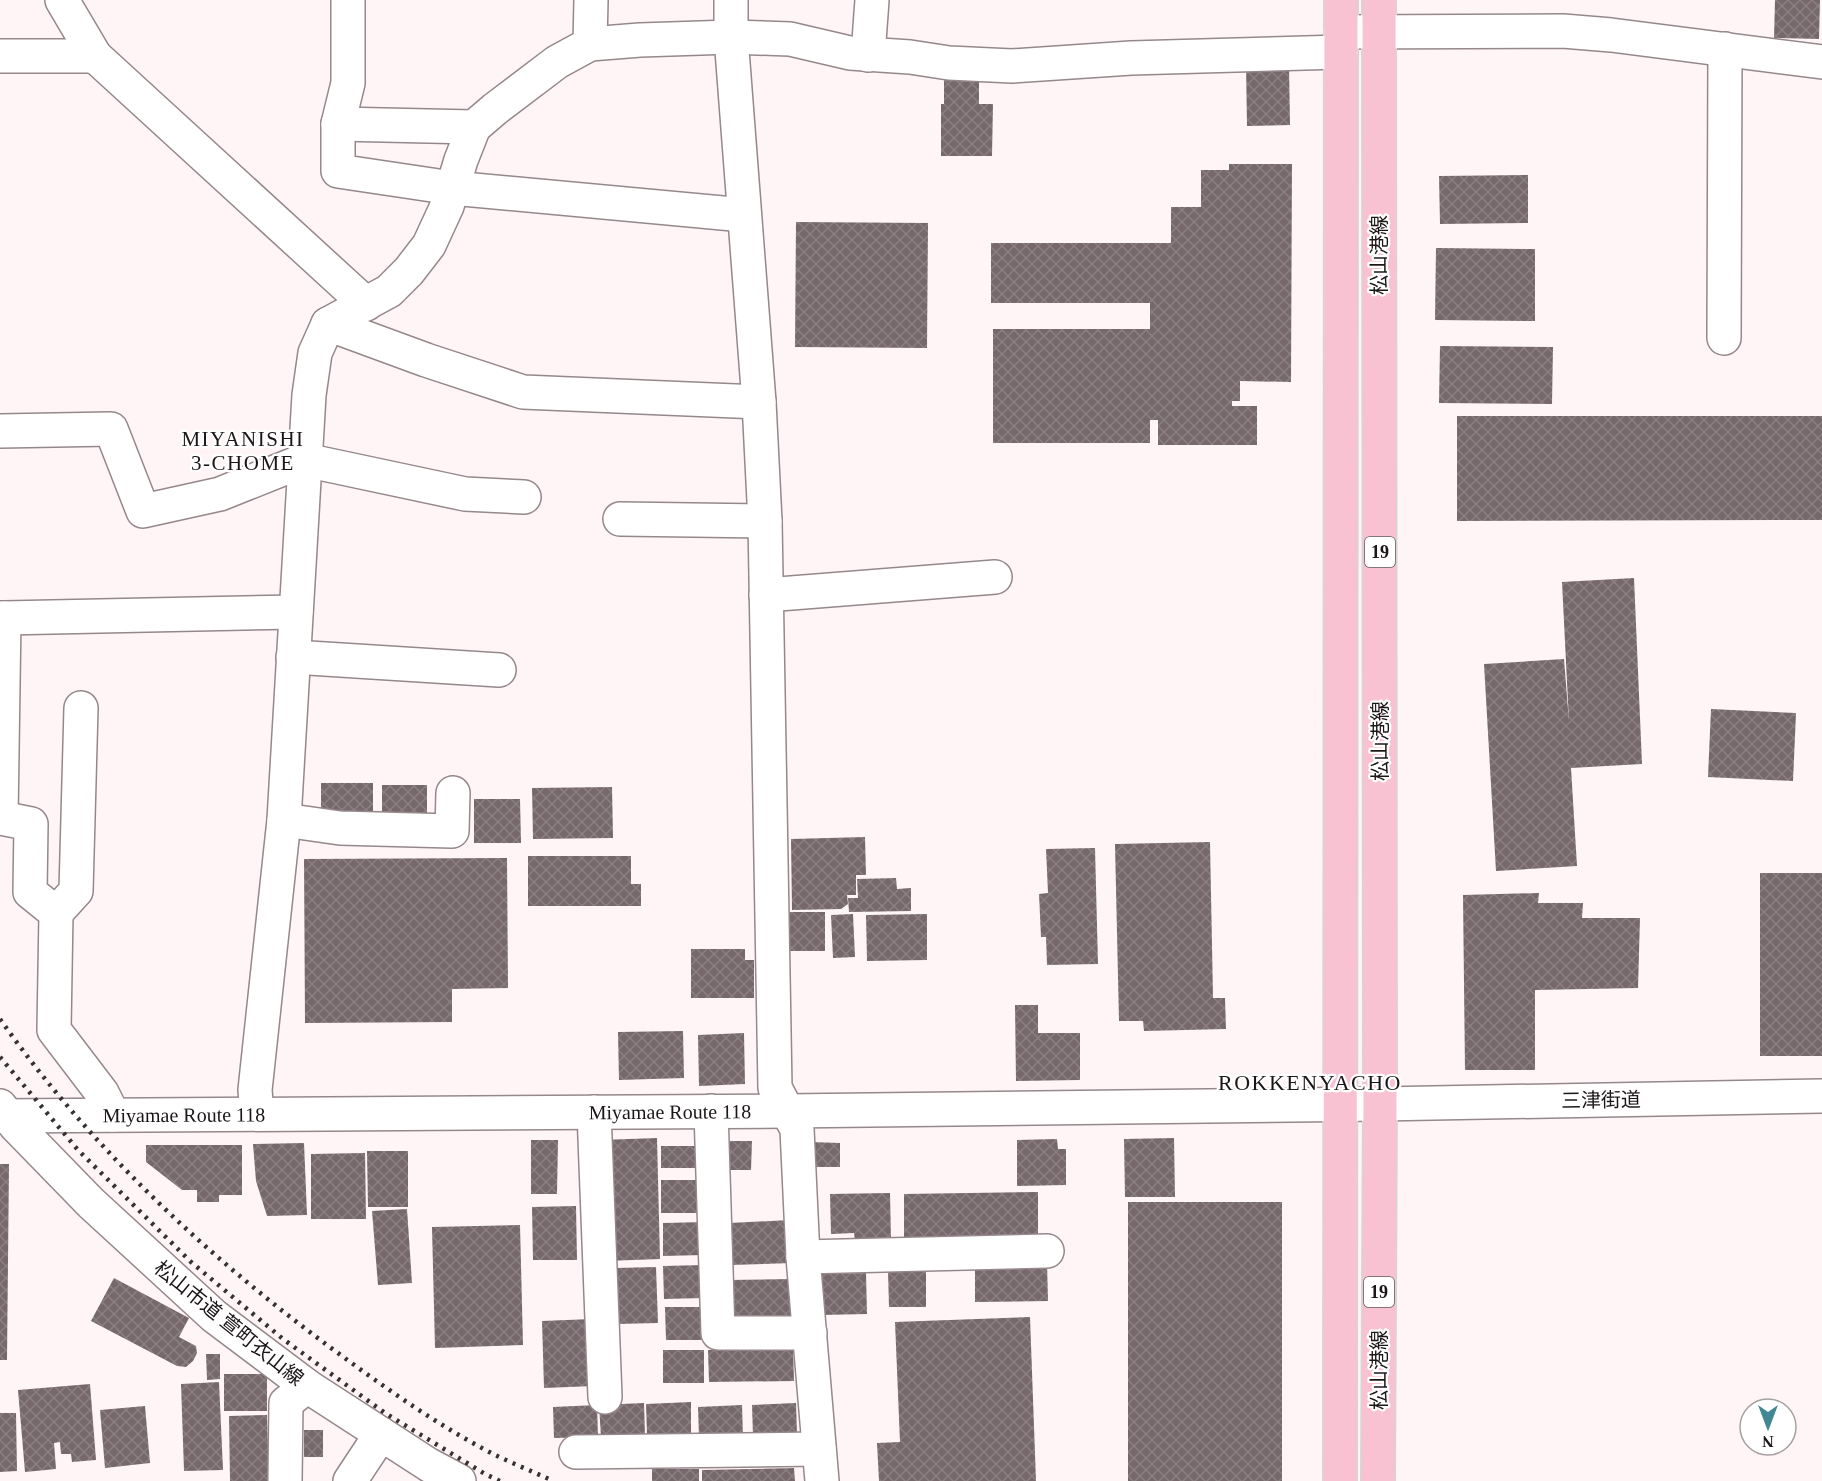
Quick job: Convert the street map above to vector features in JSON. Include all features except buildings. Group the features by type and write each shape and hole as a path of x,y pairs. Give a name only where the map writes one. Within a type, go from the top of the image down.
{"main road":[{"name":"松山港線","path":"1378,1481 1379,16"},
{"name":"松山港線","path":"1340,1481 1341,28"}],"street":[{"path":"62,0 96,56 366,304"},
{"path":"348,0 348,82 339,123 338,171 452,188 744,215"},
{"path":"590,44 591,0"},
{"path":"576,1452 821,1465 803,1257 797,1129 775,1088 765,520 759,402 730,37 731,0"},
{"path":"868,56 872,0"},
{"path":"257,1114 255,1090 284,820 309,394 315,353 328,324 390,291 429,245 447,206 474,127 557,62 590,44 640,39 730,37 790,39 868,56 910,57 949,63 1012,66 1131,58 1341,28 1379,16 1611,35 1822,62"},
{"path":"1724,338 1725,49"},
{"path":"0,56 96,56"},
{"path":"339,123 474,127"},
{"path":"328,324 523,392 759,402"},
{"path":"0,431 111,429 143,512 220,494 305,460 465,495 524,497"},
{"path":"620,519 765,520"},
{"path":"766,595 995,577"},
{"path":"56,913 30,892 31,824 2,818 2,618 296,612"},
{"path":"293,657 499,670"},
{"path":"81,708 76,891 56,913 54,1030 102,1094 113,1115"},
{"path":"284,820 340,828 452,831 453,793"},
{"name":"三津街道","path":"1342,1104 1822,1096"},
{"name":"Miyamae Route 118","path":"2,1113 113,1115 594,1112 1342,1104"},
{"path":"711,1111 718,1333 810,1333"},
{"path":"594,1112 605,1397"},
{"name":"松山市道 萱町衣山線","path":"2,1113 147,1257 214,1316 307,1386 429,1465 459,1481"},
{"path":"803,1257 1047,1251"},
{"path":"285,1481 286,1403 307,1386"},
{"path":"350,1481 381,1434"}],"railway":[{"path":"0,1019 74,1114 115,1158 201,1243 247,1282 379,1383 455,1433 495,1455 553,1481"},
{"path":"0,1057 78,1150 191,1262 283,1339 385,1413 500,1481"}],"district":[{"name":"MIYANISHI 3-CHOME","path":"243,451"},
{"name":"ROKKENYACHO","path":"1310,1082"}]}
